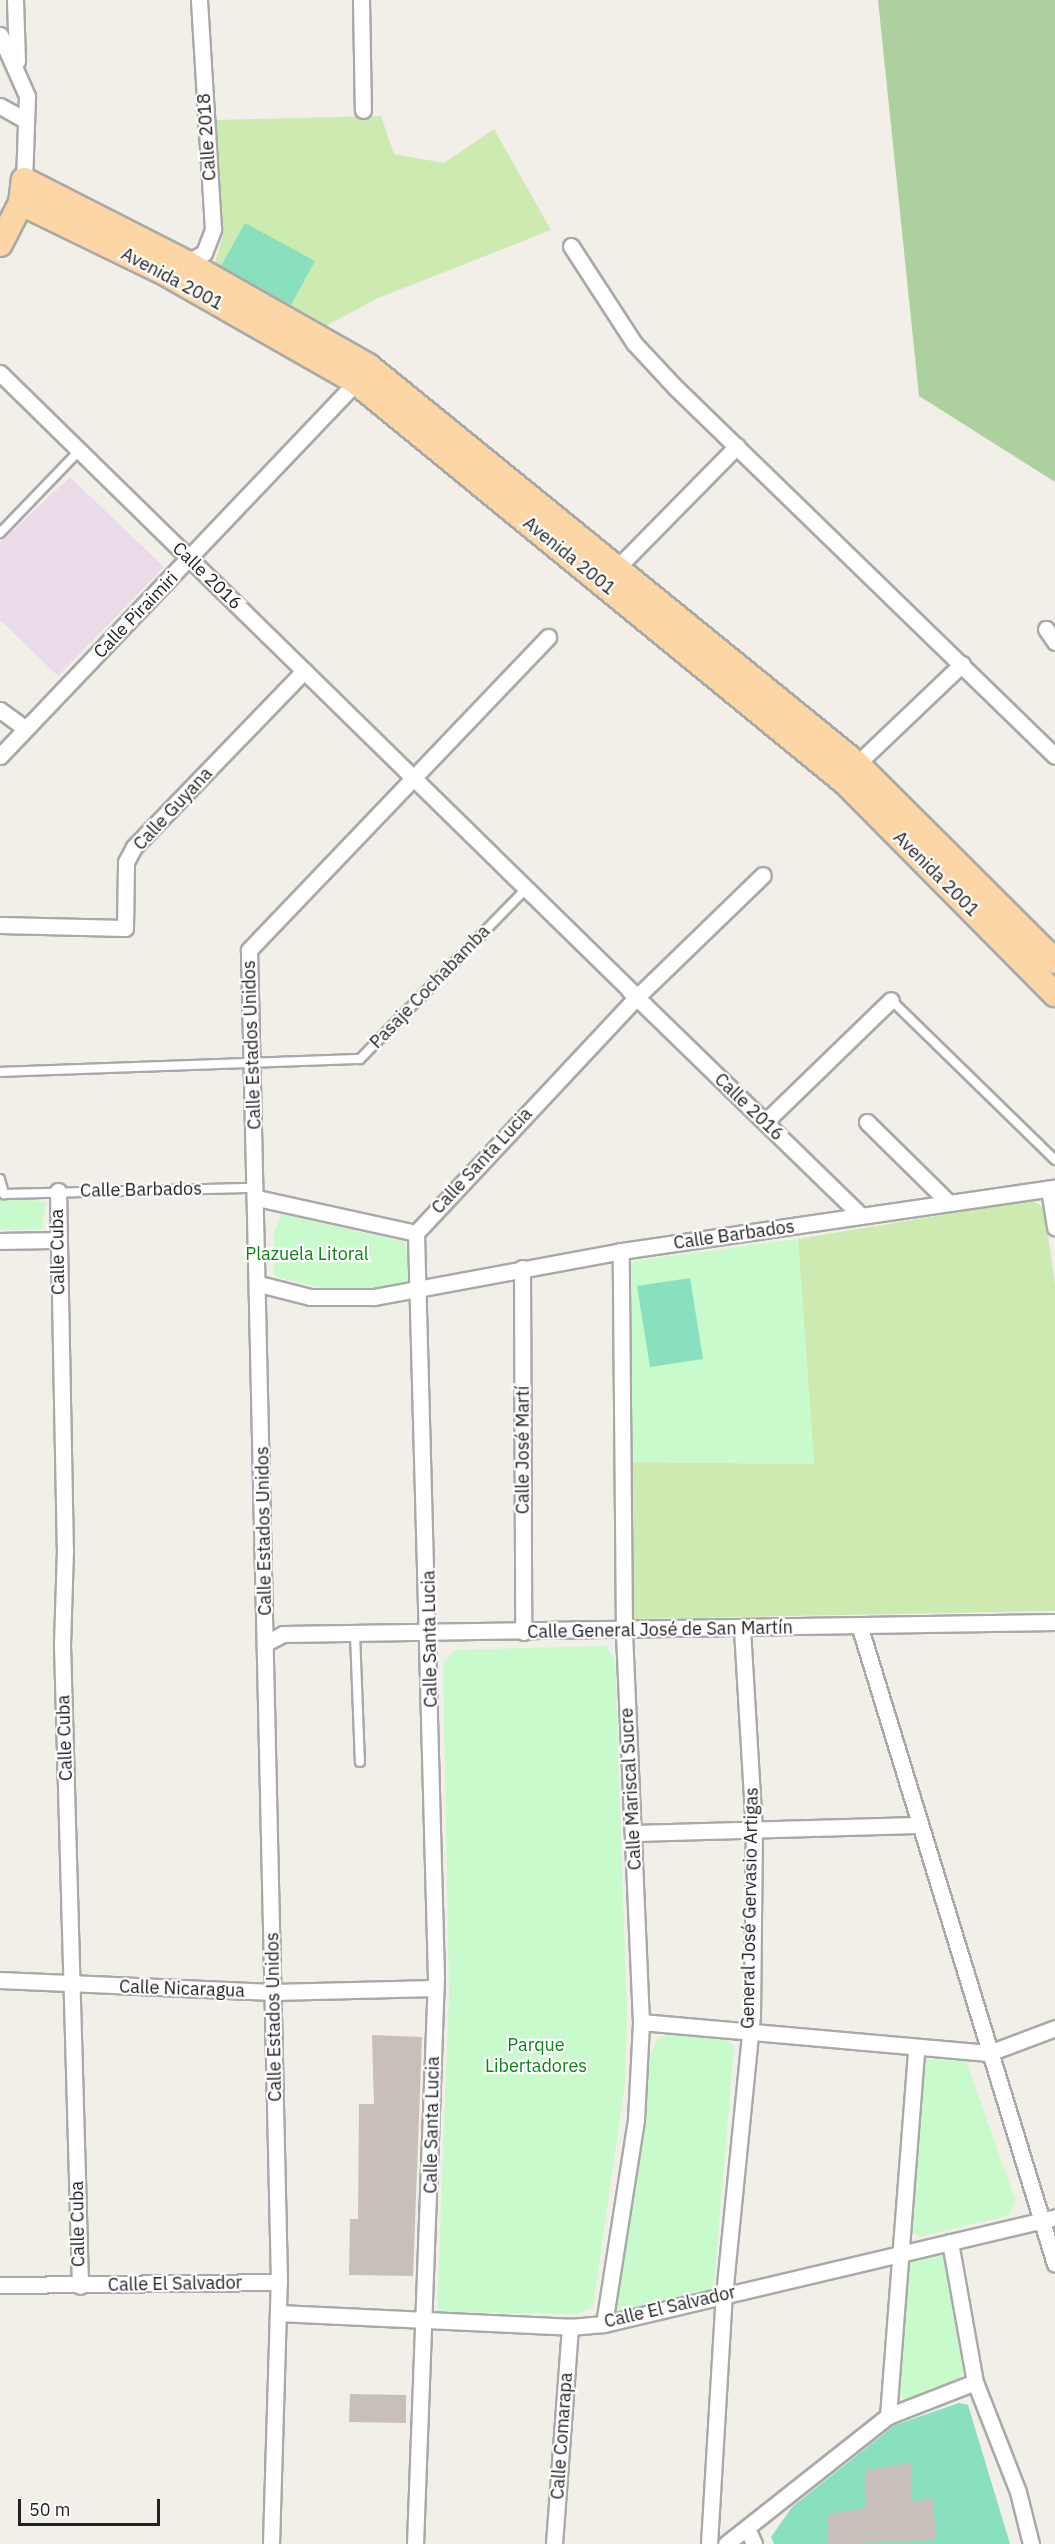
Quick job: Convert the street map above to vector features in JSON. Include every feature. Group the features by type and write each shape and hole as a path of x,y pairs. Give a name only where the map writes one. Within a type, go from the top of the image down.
{"main road":[{"name":"Avenida 2001","path":"22,192 187,263 362,374 617,568 857,764 1054,959"},
{"name":"Avenida 2001","path":"22,192 165,273 362,374 846,783 1046,986"},
{"path":"0,244 22,192"}],"street":[{"path":"15,0 17,64"},
{"name":"Calle 2018","path":"165,273 204,253 213,229 199,0"},
{"path":"361,0 363,110"},
{"path":"0,35 17,64 27,96 22,118 22,192"},
{"path":"1,103 22,118"},
{"path":"571,246 634,343 1055,756"},
{"name":"Calle 2016","path":"0,373 637,997"},
{"name":"Calle Piraimiri","path":"0,756 190,559 362,374"},
{"path":"617,568 737,446"},
{"name":"Calle Estados Unidos","path":"271,2544 279,2282 257,1193 251,1067 249,950 548,637"},
{"path":"857,764 962,664"},
{"name":"Calle Guyana","path":"0,925 125,928 126,862 134,847 304,671"},
{"path":"0,710 25,728"},
{"name":"Calle 2016","path":"414,779 861,1216"},
{"name":"Calle Santa Lucia","path":"414,2544 427,2322 435,1988 430,1633 421,1291 416,1233 637,997 763,875"},
{"path":"1046,986 1054,959"},
{"path":"765,1122 891,1000"},
{"path":"867,1122 949,1203"},
{"path":"1052,1189 1055,1228"},
{"name":"Calle Barbados","path":"259,1284 310,1296 421,1291 522,1268 621,1251 1052,1189"},
{"name":"Calle Cuba","path":"58,1191 57,1239 65,1550 62,1645 74,1985 80,2286"},
{"path":"257,1193 416,1233"},
{"path":"0,1241 57,1239"},
{"name":"Calle Mariscal Sucre","path":"603,2324 636,2120 641,2022 624,1631 621,1251"},
{"name":"Calle José Martí","path":"522,1268 524,1632"},
{"name":"Calle General José de San Martín","path":"266,1643 283,1634 860,1628 1055,1622"},
{"path":"860,1628 918,1825 990,2053 1049,2219 1055,2264"},
{"name":"General José Gervasio Artigas","path":"709,2544 724,2295 749,2034 754,1831 742,1629"},
{"path":"633,1833 918,1825"},
{"name":"Calle Nicaragua","path":"0,1980 273,1992 435,1988"},
{"path":"641,2022 916,2049 990,2053 1055,2028"},
{"path":"888,2416 916,2049"},
{"name":"Calle El Salvador","path":"278,2313 427,2322 570,2327 603,2324 901,2251 1049,2219"},
{"path":"950,2242 975,2382 1018,2492 1031,2544"},
{"name":"Calle El Salvador","path":"0,2285 80,2286 279,2282"},
{"name":"Calle Comarapa","path":"554,2544 570,2327"},
{"path":"726,2544 888,2416 975,2382"},
{"path":"747,2528 754,2544"}],"lane":[{"path":"0,532 79,451"},
{"name":"Pasaje Cochabamba","path":"0,1072 251,1067 360,1059 526,889"},
{"path":"891,1000 1055,1160"},
{"name":"Calle Barbados","path":"0,1179 4,1194 58,1191 257,1193"},
{"path":"355,1634 360,1762"}],"shaded area":[{"path":"70,477 164,567 58,676 0,620 0,543"}],"green space":[{"path":"878,0 1055,0 1055,482 919,396"},
{"path":"381,116 394,154 444,163 494,129 551,230 376,299 324,327 214,266 223,235 215,120"},
{"path":"245,223 315,261 291,305 221,266"},
{"path":"0,1196 46,1202 42,1229 0,1230"},
{"path":"1032,1200 1044,1208 1055,1284 1055,1611 632,1619 631,1462 814,1464 798,1239"},
{"name":"Plazuela Litoral","path":"281,1214 405,1242 410,1278 404,1287 333,1291 274,1276 274,1232"},
{"path":"798,1239 814,1464 631,1462 629,1273 634,1261"},
{"path":"690,1278 703,1359 650,1367 637,1286"},
{"name":"Parque Libertadores","path":"606,1646 615,1659 627,2017 625,2083 593,2307 576,2314 437,2312 449,1995 443,1663 455,1650"},
{"path":"671,2032 727,2040 734,2046 714,2285 707,2294 618,2315 612,2305 651,2053 657,2040"},
{"path":"926,2059 966,2061 1015,2199 1010,2215 919,2237 909,2228"},
{"path":"935,2253 944,2257 963,2371 957,2383 907,2402 895,2390 905,2271 909,2259"},
{"path":"959,2403 968,2405 1010,2544 774,2544 771,2537 792,2507 895,2425"}],"building":[{"path":"372,2035 422,2037 413,2276 349,2275 350,2219 358,2219 359,2104 374,2104"},
{"path":"350,2394 406,2395 406,2423 349,2422"},
{"path":"911,2463 912,2502 933,2498 936,2540 828,2544 828,2514 866,2508 865,2470"}]}
